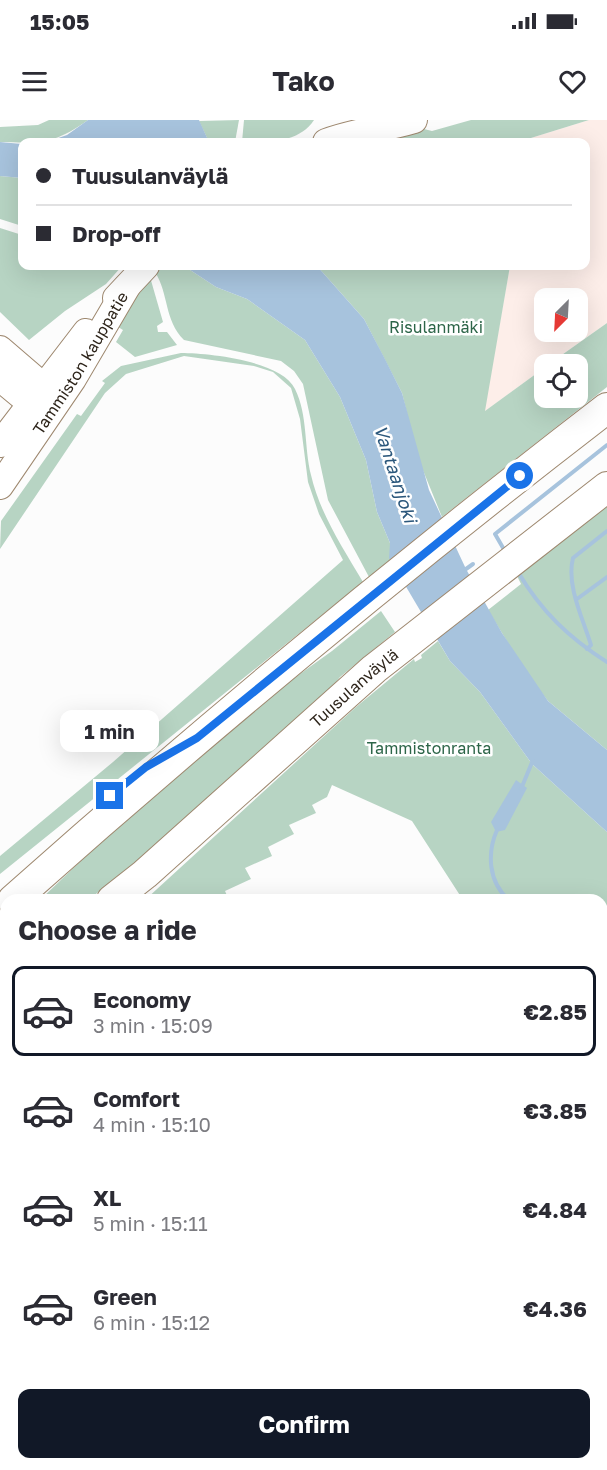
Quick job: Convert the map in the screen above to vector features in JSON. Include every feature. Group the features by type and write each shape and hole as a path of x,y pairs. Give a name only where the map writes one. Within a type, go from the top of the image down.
{"highway":[{"path":"20,894 197,738 485,503 607,408"},
{"name":"Tuusulanväylä","path":"120,894 145,874 374,669 515,556 607,487"},
{"path":"0,884 146,767 197,738"},
{"path":"127,894 145,874"}],"main road":[{"path":"336,138 371,124 384,129 414,120"},
{"name":"Tammiston kauppatie","path":"0,486 42,400 102,311 142,270"},
{"path":"0,349 42,400"},
{"path":"0,378 42,400"},
{"name":"Tammiston kauppatie","path":"0,444 42,400"}],"shaded area":[{"path":"589,120 607,120 607,323 588,336 588,288 534,288 534,342 580,342 563,354 534,354 534,375 484,412 509,270 590,270 590,138 531,138"}],"green space":[{"path":"49,120 88,120 55,138 18,138 18,142 0,142 0,127 38,125"},
{"path":"239,120 236,138 207,138 199,121"},
{"path":"244,120 314,120 308,128 288,138 242,138"},
{"path":"471,120 589,120 531,138 391,138 420,128 432,131"},
{"path":"0,176 18,178 18,225 0,219"},
{"path":"0,228 18,234 18,270 118,270 106,284 65,311 29,340 0,312"},
{"path":"157,270 190,270 216,287 247,299 305,340 340,397 366,460 377,512 390,543 390,560 369,577 328,500 303,384 294,371 281,361 184,340 173,324 163,289 155,272"},
{"name":"Risulanmäki","path":"321,270 509,270 485,411 534,375 534,408 580,408 442,517 418,458 402,393 364,319"},
{"path":"150,277 163,322 157,326 158,332 167,332 177,345 135,357 116,342 123,330 118,327 133,299"},
{"name":"Risulanmäki","path":"607,323 607,387 588,402 588,354 563,354 580,342 588,342 588,336"},
{"path":"181,353 244,360 261,365 288,379 295,389 302,409 309,464 320,503 363,582 0,874 0,856 113,762 343,560 319,514 308,482 300,419 291,388 273,372 254,366 184,356 126,374 105,393 0,549 1,521 77,414 81,416 105,383 102,381 121,366"},
{"path":"607,506 607,750 548,701 525,671 488,610 521,584 517,576"},
{"path":"381,611 395,632 340,677 312,713 144,857 96,894 46,894 113,830 258,704 332,651"},
{"name":"Tammistonranta","path":"438,641 450,661 480,692 532,764 607,832 607,894 459,894 412,821 332,785 327,797 312,805 316,813 289,825 294,834 268,847 272,856 245,868 251,879 225,891 226,894 152,894 356,707 414,659 415,662 422,658 421,655"}],"water":[{"path":"88,120 199,120 207,138 58,138 67,135"},
{"path":"0,142 18,144 18,178 0,176"},
{"name":"Vantaanjoki","path":"190,270 321,270 364,319 402,393 429,490 466,569 502,633 548,701 607,750 607,832 532,764 480,692 450,661 389,558 390,543 377,512 366,460 340,397 305,340 247,299 216,287"},
{"path":"516,780 527,788 505,830 496,832 491,822"}],"waterway":[{"path":"506,553 495,534 607,445"},
{"path":"587,649 591,645 574,591 571,568 573,558 607,531"},
{"path":"466,569 473,564"},
{"path":"518,572 536,599 557,623 607,662"},
{"path":"577,599 607,577"},
{"path":"521,789 533,760"},
{"path":"497,830 492,848 491,867 493,876 503,894"}],"route":[{"path":"110,796 146,767 197,738 520,476"}]}
